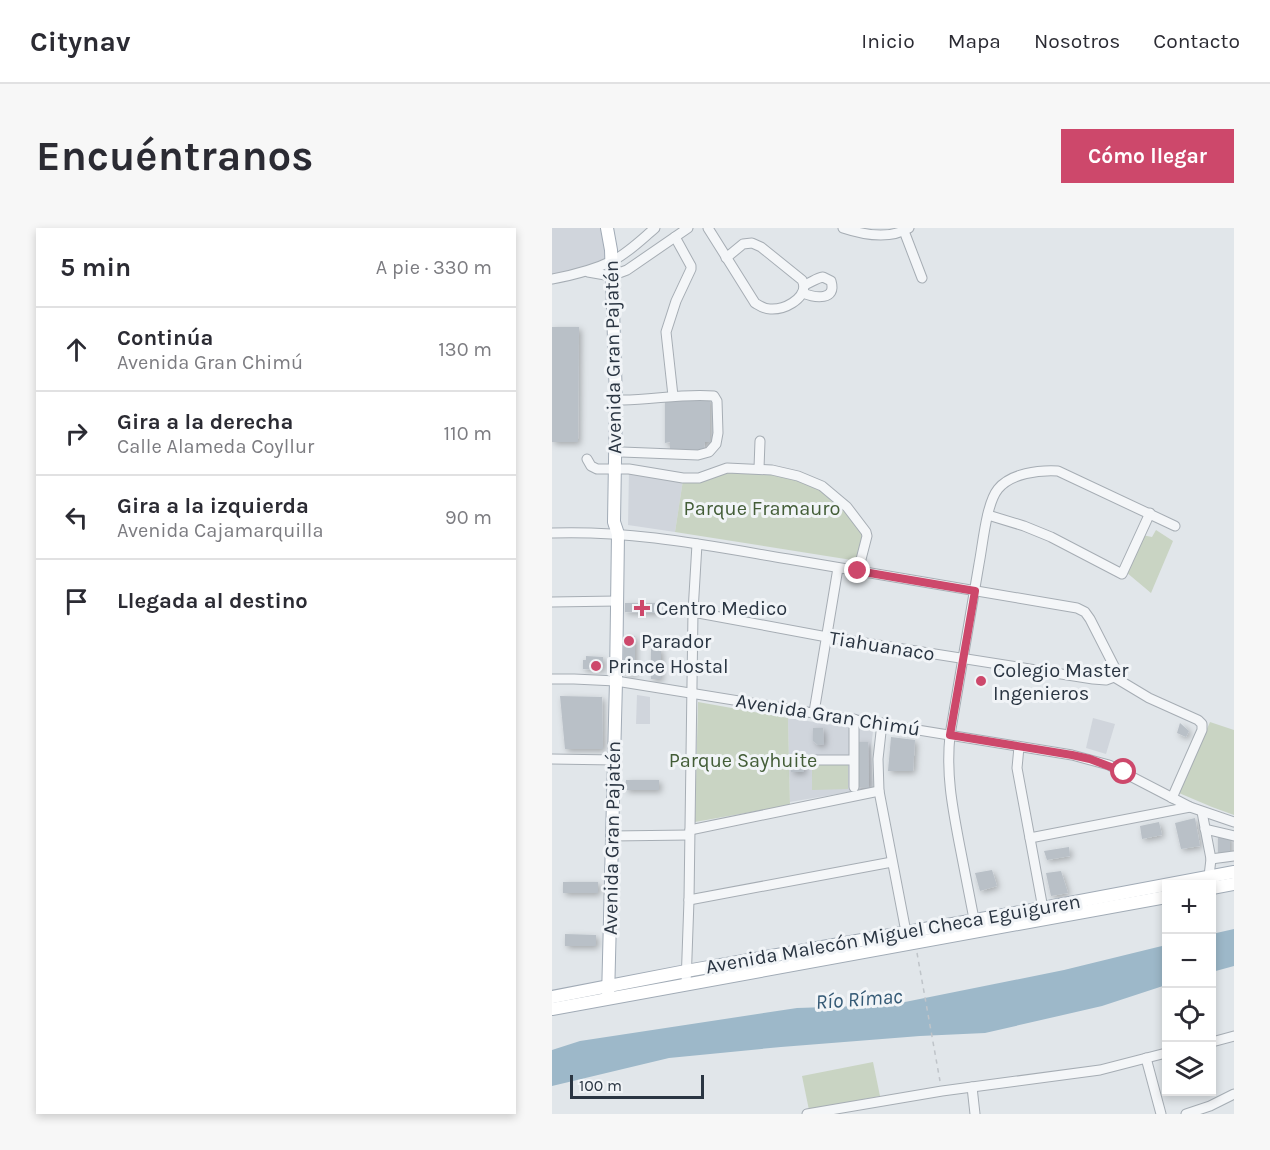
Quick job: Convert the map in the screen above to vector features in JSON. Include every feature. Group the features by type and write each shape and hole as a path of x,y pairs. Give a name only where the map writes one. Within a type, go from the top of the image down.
{"main road":[{"name":"Avenida Gran Pajatén","path":"607,228 614,275 623,400 622,452 614,522 618,534 608,992"},
{"name":"Avenida Gran Pajatén","path":"614,275 619,469"},
{"name":"Avenida Malecón Miguel Checa Eguiguren","path":"1215,880 1234,872"},
{"name":"Avenida Malecón Miguel Checa Eguiguren","path":"1216,882 1234,884"},
{"name":"Avenida Malecón Miguel Checa Eguiguren","path":"552,997 686,984 1162,891"},
{"name":"Avenida Malecón Miguel Checa Eguiguren","path":"552,1009 686,971 974,920 1044,914 1162,898"}],"street":[{"path":"586,272 634,246 655,228"},
{"path":"552,279 586,272 614,275 627,270 688,228"},
{"path":"708,228 726,258 755,303 763,308 779,308 794,302 804,289 802,280 756,244 743,244 726,258"},
{"path":"843,228 856,233 875,235 890,235 906,229 922,278"},
{"path":"673,396 666,332 676,301 691,269 675,237"},
{"path":"622,452 698,455 709,452 716,444 718,434 717,401 714,396 673,396 623,400"},
{"path":"759,468 760,441"},
{"path":"587,459 591,466 597,469 619,469 693,479 727,468 759,468 798,476 822,486 847,507 866,532 858,571"},
{"path":"974,920 949,785 948,754 988,515 994,496 1000,487 1011,480 1044,471 1058,471 1175,526"},
{"path":"988,515 1051,537 1122,574 1150,513"},
{"path":"552,532 618,534 697,544 1077,608 1085,612 1090,619 1115,668 1114,677 1149,698 1198,720 1202,724 1202,730 1172,798"},
{"path":"686,984 693,612 697,544"},
{"path":"814,712 838,568"},
{"path":"552,602 616,601"},
{"name":"Tiahuanaco","path":"693,612 963,660 1093,679 1106,680 1114,677"},
{"name":"Avenida Gran Chimú","path":"552,679 616,681 1072,755 1109,765 1190,807 1234,822"},
{"path":"854,719 854,787"},
{"path":"882,723 878,759 879,791 906,932"},
{"path":"1019,747 1017,768 1044,914"},
{"path":"552,759 614,760"},
{"path":"811,760 853,760"},
{"path":"612,837 689,833 879,791"},
{"path":"1030,838 1190,807"},
{"path":"1202,812 1211,859 1210,880"},
{"path":"1205,829 1234,836"},
{"path":"1211,859 1234,856"},
{"path":"689,900 892,862"},
{"path":"1216,1041 1234,1036"},
{"path":"807,1114 1100,1070 1162,1054"},
{"path":"1146,1058 1161,1114"},
{"path":"972,1088 975,1114"},
{"path":"1186,1114 1210,1106 1234,1094"}],"path":[{"path":"919,964 942,1092"}],"shaded area":[{"path":"552,228 606,228 610,268 552,283"},
{"path":"629,471 683,480 675,532 628,525"},
{"path":"637,695 650,697 650,724 636,724"},
{"path":"788,718 873,731 871,748 873,788 790,802"},
{"path":"1093,718 1115,724 1106,754 1086,748"}],"green space":[{"name":"Parque Framauro","path":"726,470 754,470 811,483 845,507 864,533 858,561 675,532 683,480"},
{"path":"1156,530 1173,541 1151,593 1126,572 1142,535 1152,537"},
{"name":"Parque Sayhuite","path":"698,702 788,718 790,805 695,822"},
{"path":"1210,722 1234,730 1234,815 1179,793"},
{"path":"848,762 848,789 812,790 812,763"},
{"path":"873,1062 880,1096 809,1110 802,1076"}],"water":[{"path":"1234,929 1234,966 1216,971 1216,934"},
{"path":"1162,946 1162,986 1102,1006 985,1033 920,1036 669,1058 552,1086 552,1050 580,1041 797,1008 890,1005 1064,970"}],"building":[{"path":"552,327 579,327 578,442 552,442"},
{"path":"710,397 710,442 705,442 704,448 695,451 670,449 670,442 665,443 665,398"},
{"name":"Centro Medico","path":"625,603 659,603 659,613 625,612"},
{"path":"624,636 635,636 635,674 623,671"},
{"path":"651,648 661,649 661,679 651,679"},
{"path":"586,656 603,657 603,670 583,669 583,660 586,660"},
{"path":"560,696 602,697 603,749 565,749"},
{"path":"1180,723 1189,731 1186,737 1177,733"},
{"path":"813,728 823,728 824,744 818,745 813,741"},
{"path":"891,737 915,740 913,771 888,771"},
{"path":"856,742 868,742 869,788 857,787"},
{"path":"791,764 804,764 804,772 791,772"},
{"path":"626,780 659,780 659,790 625,790"},
{"path":"1195,818 1200,846 1181,849 1175,823"},
{"path":"1159,822 1162,835 1142,839 1140,826"},
{"path":"1218,832 1230,836 1230,856 1218,857"},
{"path":"1069,847 1070,856 1047,860 1044,851"},
{"path":"992,870 997,886 980,891 975,873"},
{"path":"1061,871 1068,893 1051,896 1046,873"},
{"path":"563,882 598,882 598,893 563,893"},
{"path":"565,934 596,935 596,946 565,946"}],"place":[{"name":"Centro Medico","path":"642,608"},
{"name":"Parador","path":"629,641"},
{"name":"Prince Hostal","path":"596,666"},
{"name":"Colegio Master Ingenieros","path":"981,681"}],"route":[{"path":"858,571 975,591 950,735 1072,755 1109,765 1124,772"}],"water label":[{"name":"Río Rímac","path":"859,999"}]}
